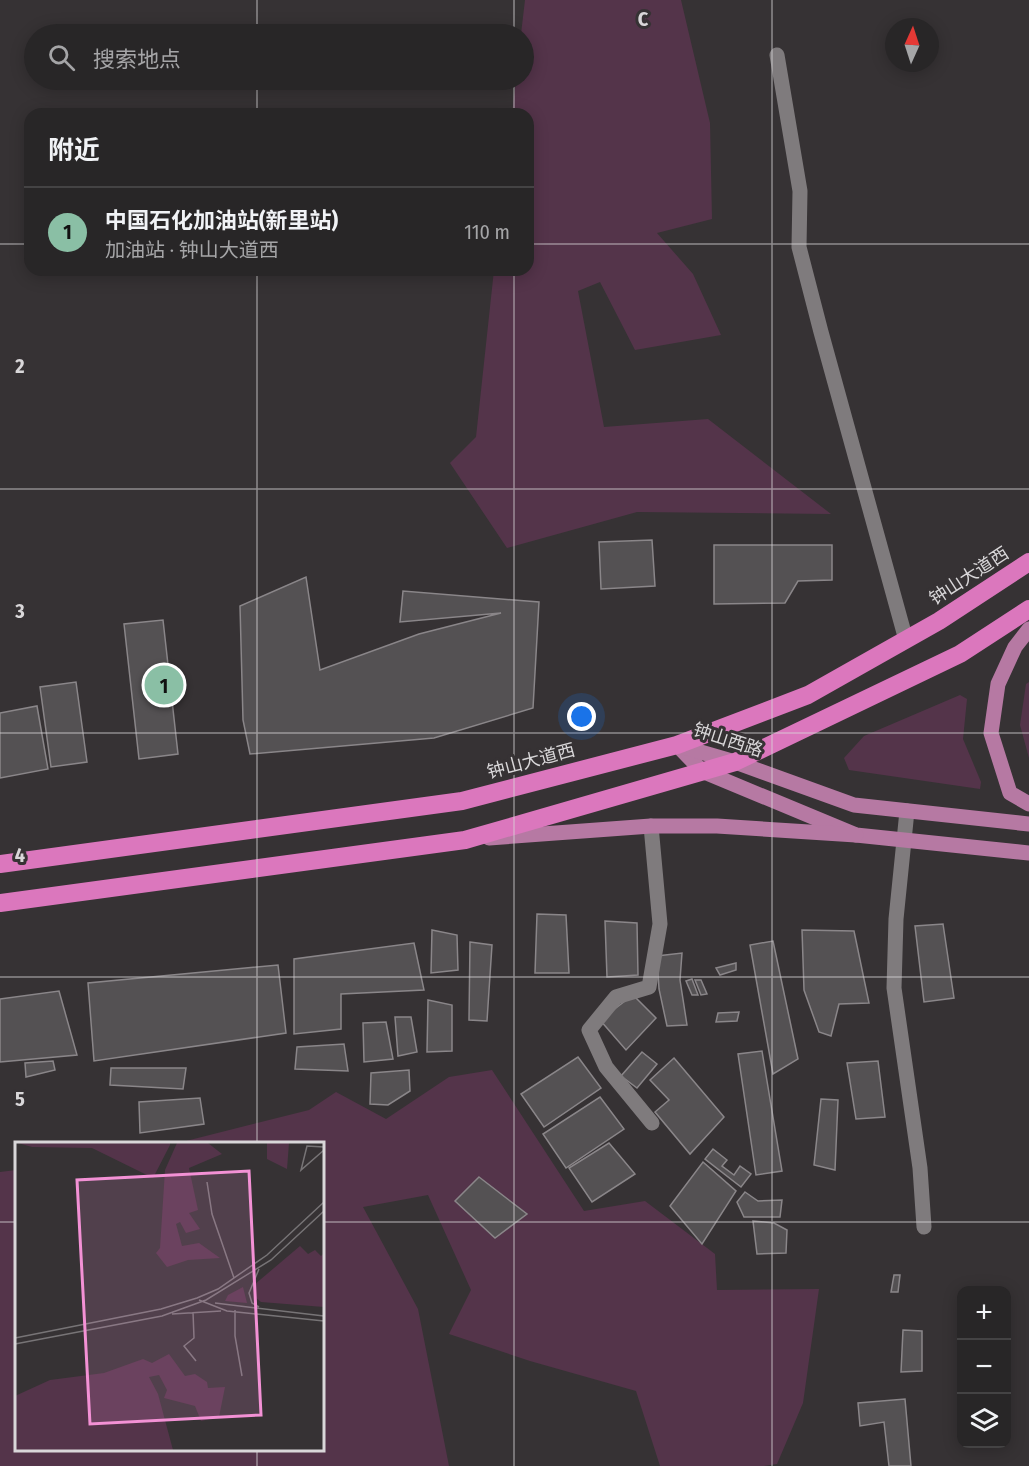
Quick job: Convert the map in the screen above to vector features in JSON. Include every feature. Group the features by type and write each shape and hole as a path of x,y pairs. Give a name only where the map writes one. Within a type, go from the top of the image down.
{"highway":[{"name":"钟山大道西","path":"0,864 462,801 677,745 808,695 939,621 1029,562"},
{"path":"0,903 465,840 735,762 960,654 1029,609"}],"main road":[{"path":"1029,629 1016,647 999,684 991,733 1010,793 1029,804"},
{"name":"钟山西路","path":"677,745 735,762 854,805 1029,824"},
{"name":"钟山西路","path":"677,745 702,771 856,835 1029,853"},
{"path":"465,840 651,826 717,826 856,835"}],"street":[{"path":"777,55 800,191 799,247 906,640"},
{"path":"908,811 896,919 894,988 920,1168 924,1227"},
{"path":"651,826 660,924 649,987 616,997 589,1030 606,1067 652,1123"}],"shaded area":[{"path":"525,0 681,0 710,123 712,219 657,233 693,274 721,335 635,350 600,282 578,291 604,427 708,419 831,514 637,512 507,548 450,463 476,437 493,276 534,276 534,108 513,108 515,90 534,90 534,24 522,24"},
{"path":"1029,682 1029,758 1020,725 1026,684"},
{"path":"960,695 967,699 963,739 981,782 980,789 849,770 844,758 864,736"},
{"path":"492,1070 584,1211 645,1201 715,1254 717,1290 819,1289 803,1403 777,1464 660,1466 636,1391 530,1361 449,1334 471,1290 428,1195 363,1207 418,1309 449,1466 0,1466 0,1172 15,1170 15,1451 324,1451 324,1142 182,1142 309,1110 336,1092 386,1119 449,1077"}],"building":[{"path":"652,540 655,586 601,589 599,542"},
{"path":"714,545 832,545 832,580 798,581 785,603 714,604"},
{"path":"306,577 320,670 419,634 501,613 400,622 403,591 539,602 533,708 434,738 250,754 243,720 240,606"},
{"path":"163,620 178,754 139,759 124,624"},
{"path":"76,682 87,762 51,767 40,687"},
{"path":"37,706 48,769 0,778 0,713"},
{"path":"537,914 566,915 569,973 535,973"},
{"path":"605,921 637,923 638,975 607,977"},
{"path":"943,924 954,998 924,1002 915,926"},
{"path":"432,930 457,935 458,970 431,973"},
{"path":"802,930 854,931 869,1003 839,1004 831,1036 819,1032 804,990"},
{"path":"773,941 798,1059 773,1074 750,945"},
{"path":"470,942 492,945 487,1021 469,1020"},
{"path":"414,943 424,990 341,994 341,1029 294,1034 294,959"},
{"path":"682,953 680,980 687,1025 667,1026 659,989 657,956"},
{"path":"736,963 736,970 720,975 716,968"},
{"path":"278,965 286,1033 94,1061 88,983"},
{"path":"692,979 698,995 692,995 686,981"},
{"path":"695,980 701,980 707,994 701,995"},
{"path":"59,991 77,1055 0,1062 0,999"},
{"path":"633,995 656,1018 626,1050 600,1020"},
{"path":"428,1000 452,1005 452,1051 427,1052"},
{"path":"739,1012 737,1021 716,1022 718,1013"},
{"path":"395,1017 411,1017 417,1052 398,1056"},
{"path":"386,1022 393,1059 364,1062 363,1023"},
{"path":"344,1044 348,1071 295,1069 297,1047"},
{"path":"762,1051 782,1171 756,1175 738,1054"},
{"path":"642,1052 657,1064 637,1088 621,1076"},
{"path":"578,1057 601,1088 544,1127 521,1094"},
{"path":"674,1058 724,1117 690,1154 655,1112 669,1100 650,1080"},
{"path":"53,1061 55,1070 26,1077 25,1063"},
{"path":"878,1061 885,1117 856,1119 847,1063"},
{"path":"111,1068 186,1068 183,1089 110,1085"},
{"path":"409,1070 410,1091 388,1105 370,1104 371,1073"},
{"path":"600,1097 624,1129 566,1168 543,1134"},
{"path":"200,1098 204,1124 140,1133 139,1102"},
{"path":"821,1099 838,1100 835,1170 814,1165"},
{"path":"609,1143 635,1174 592,1202 569,1168"},
{"path":"713,1149 727,1160 722,1166 734,1175 740,1166 751,1174 741,1187 705,1159"},
{"path":"703,1162 736,1191 702,1244 670,1206"},
{"path":"479,1177 527,1214 495,1238 455,1201"},
{"path":"745,1192 758,1201 782,1200 780,1217 744,1217 737,1202"},
{"path":"753,1221 774,1223 787,1230 786,1253 757,1254"},
{"path":"894,1275 900,1275 898,1292 891,1292"},
{"path":"903,1330 922,1331 922,1371 901,1372"},
{"path":"905,1399 911,1466 889,1466 884,1422 860,1426 858,1403"}],"place":[{"name":"中国石化加油站(新里站)","path":"164,685"}]}
